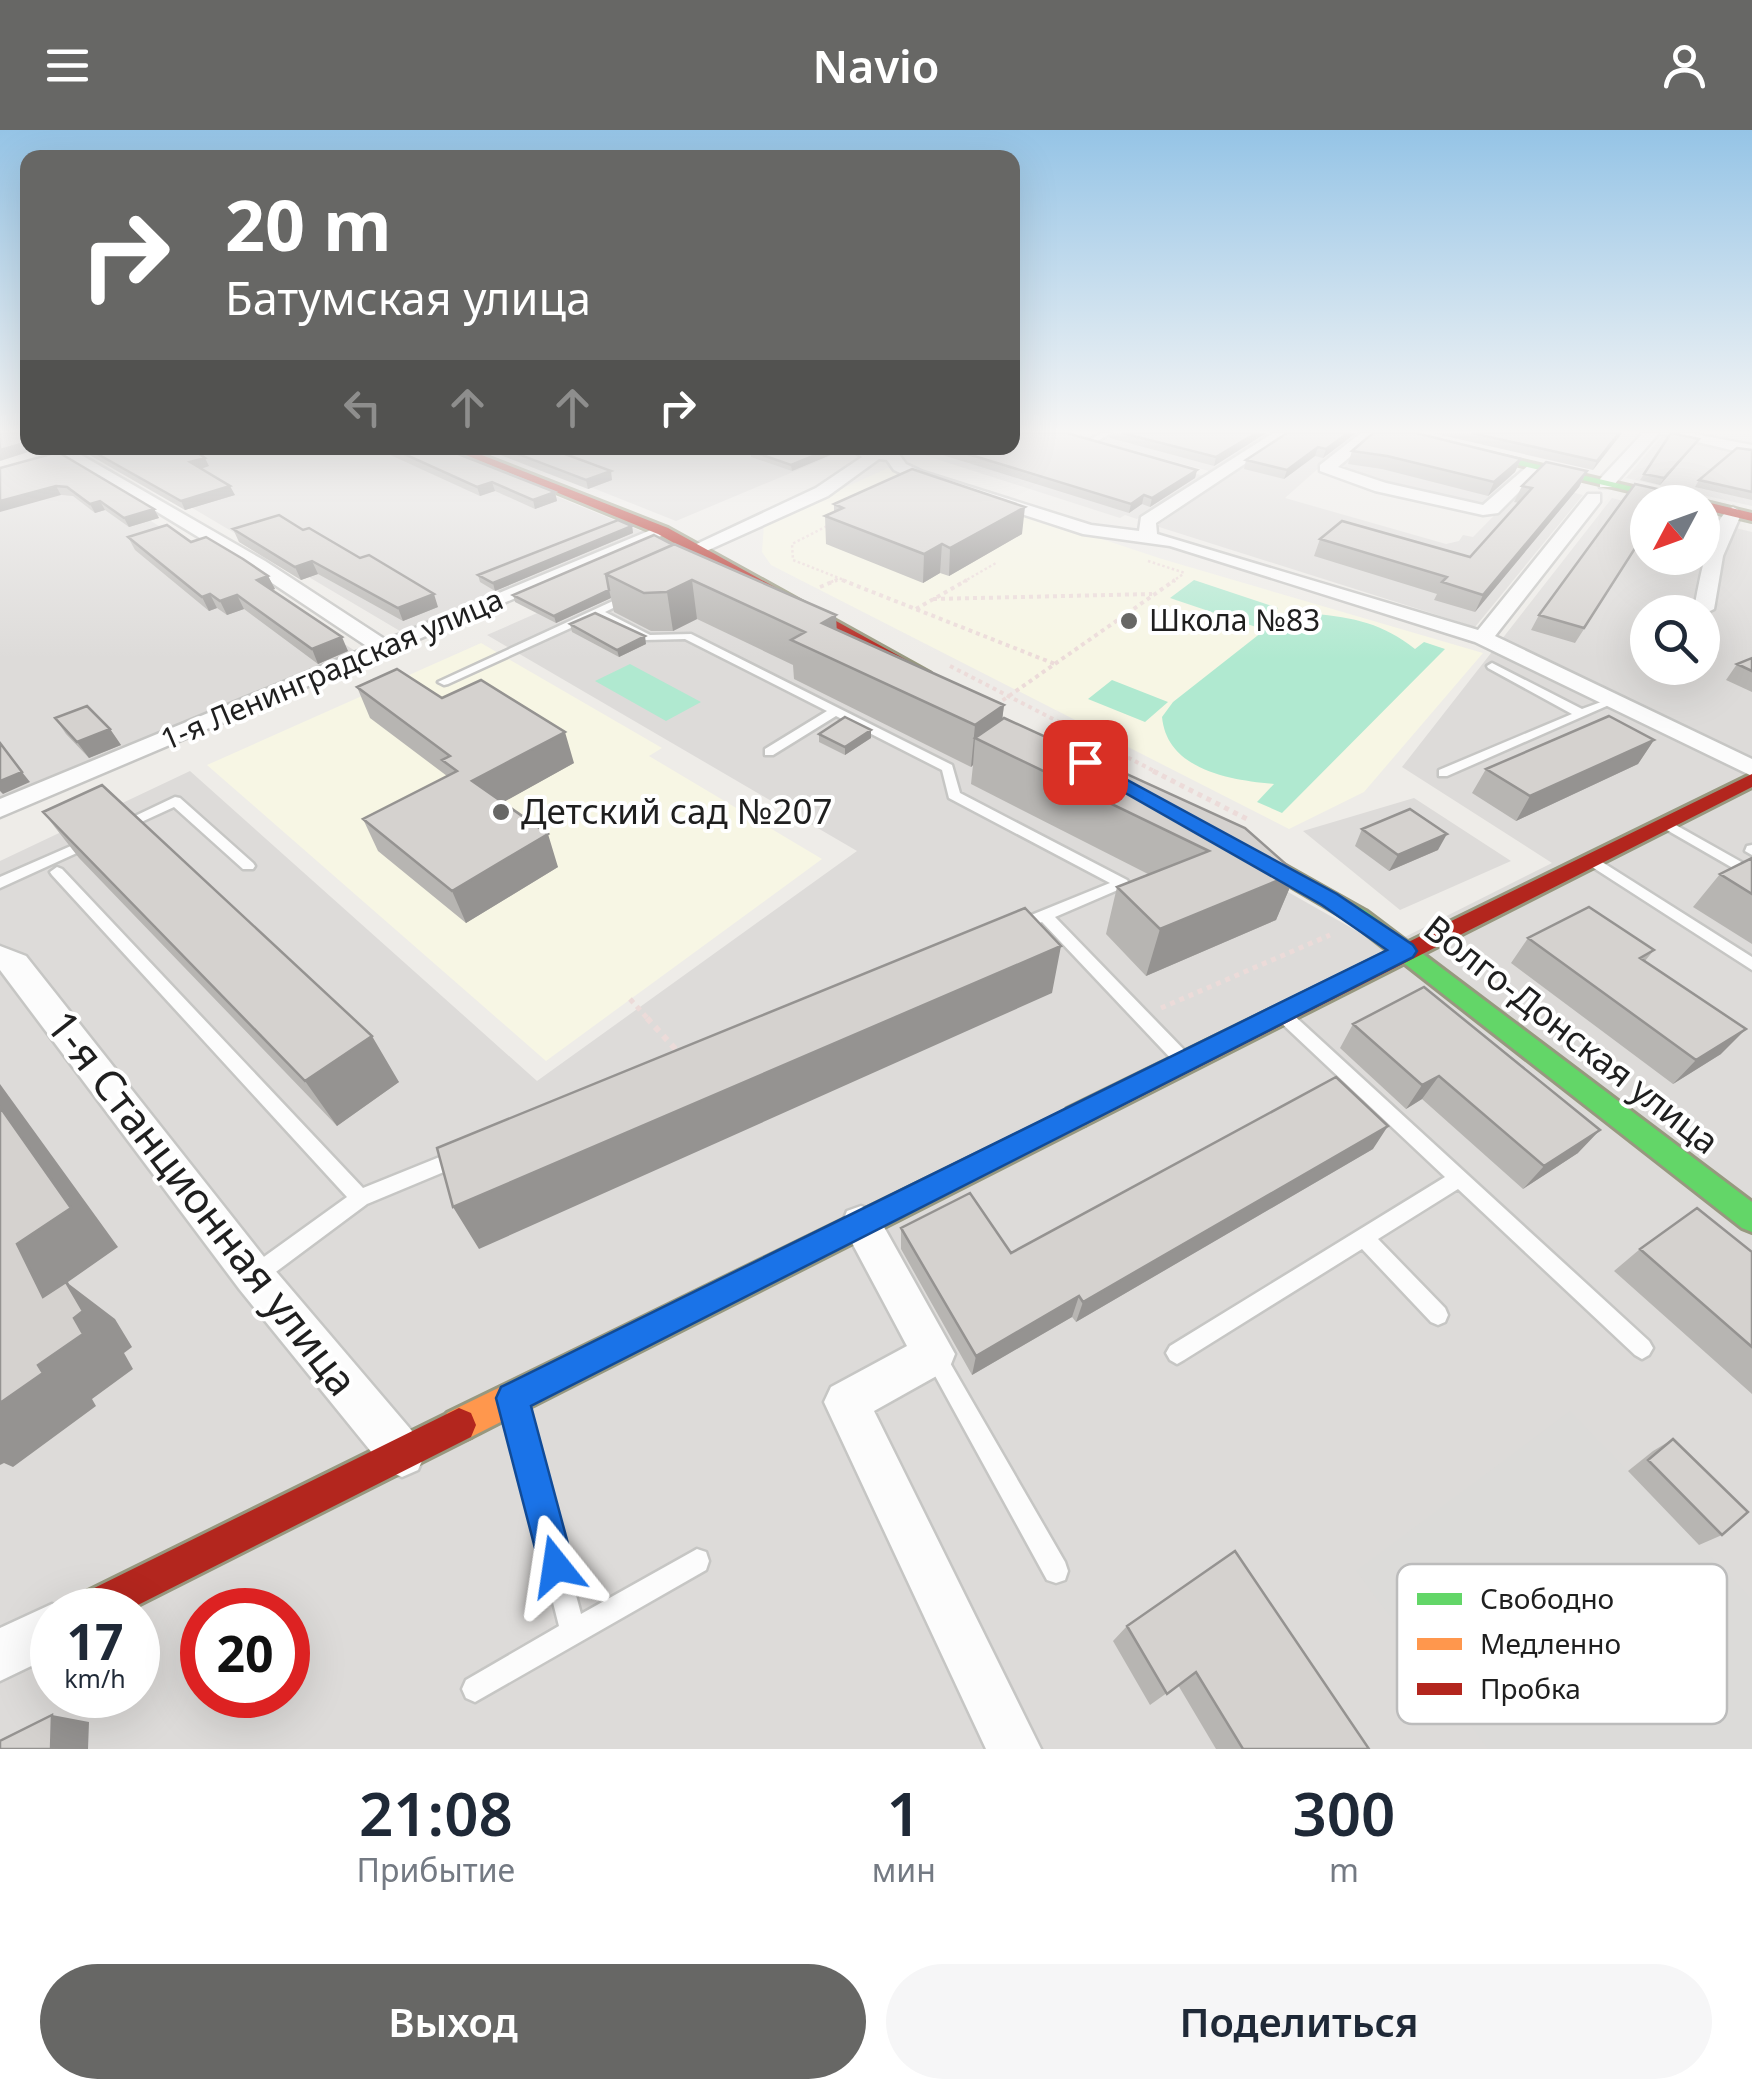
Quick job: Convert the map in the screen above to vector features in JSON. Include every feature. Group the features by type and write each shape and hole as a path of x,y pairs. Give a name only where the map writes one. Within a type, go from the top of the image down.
{"street":[{"path":"162,509 258,565 384,648"},
{"path":"605,509 663,532 989,710"},
{"path":"705,556 792,509"},
{"path":"1021,509 1088,530 1148,536 1213,554 1482,638 1752,769"},
{"path":"1148,536 1147,520 1161,509"},
{"path":"1482,638 1585,509"},
{"path":"1707,595 1714,556 1743,514"},
{"name":"1-я Ленинградская улица","path":"0,809 663,532"},
{"path":"134,1588 1752,780"},
{"name":"Волго-Донская улица","path":"1228,841 1358,916 1752,1219"},
{"name":"1-я Станционная улица","path":"5,964 402,1454"},
{"path":"860,1224 934,1354 846,1402 1014,1749"},
{"path":"0,1655 30,1639"}],"lane":[{"path":"444,682 650,588"},
{"path":"597,612 648,638 687,636 948,768 954,795 1122,883 1008,930"},
{"path":"1492,666 1582,714"},
{"path":"1444,772 1612,702"},
{"path":"770,752 836,711"},
{"path":"0,883 175,801 248,866"},
{"path":"1664,823 1752,874"},
{"path":"1591,860 1752,964"},
{"path":"57,872 360,1198"},
{"path":"1044,915 1184,1061"},
{"path":"1280,1013 1642,1348"},
{"path":"254,1276 360,1198 470,1152"},
{"path":"1177,1353 1459,1178"},
{"path":"1363,1237 1438,1316"},
{"path":"934,1354 1056,1571"},
{"path":"512,1398 573,1632"},
{"path":"475,1689 696,1561"}],"path":[{"path":"838,521 792,544 793,560 1054,664"},
{"path":"989,710 1213,554"},
{"path":"1149,561 1185,573"},
{"path":"916,609 996,563"},
{"path":"932,599 1154,594"},
{"path":"944,663 1256,824"},
{"path":"1141,1017 1330,935 1358,916"},
{"path":"1316,924 1372,968"},
{"path":"630,999 688,1062"}],"shaded area":[{"path":"0,509 131,509 360,654 0,804"},
{"path":"193,509 586,509 648,534 405,634"},
{"path":"645,509 706,509 676,521"},
{"name":"Школа №83","path":"798,509 1010,509 1162,559 1483,653 1364,792 1289,829 771,565 762,552 764,524"},
{"path":"1091,509 1153,509 1137,519 1125,515 1120,518"},
{"path":"1182,509 1322,509 1446,544 1459,541 1463,535 1473,537 1501,509 1572,509 1475,627 1156,526"},
{"path":"1604,509 1630,509 1630,575 1720,575 1720,524 1752,532 1752,1749 0,1749 0,861 190,771 537,1081 857,851 487,635 683,549 1385,947 1552,863 1402,767"},
{"name":"Детский сад №207","path":"481,643 662,748 649,756 822,859 546,1061 207,765"},
{"path":"1414,798 1511,861 1400,910 1303,831"},
{"path":"1570,1411 1718,1564 1397,1564 1397,1626 1356,1571"},
{"path":"1727,1573 1752,1599 1752,1749 1488,1749 1469,1724 1727,1724"}],"green space":[{"path":"1194,580 1278,608 1256,627 1170,598"},
{"path":"1314,614 1368,623 1415,649 1424,642 1445,649 1282,813 1257,802 1274,784 1203,769 1175,749 1166,735 1162,717 1173,702 1271,625 1289,617"},
{"path":"630,664 701,702 666,721 595,681"},
{"path":"1112,680 1168,702 1145,722 1088,699"}],"building":[{"path":"111,509 154,509 124,518"},
{"path":"842,509 1022,509 950,548 942,544 924,554 825,516"},
{"path":"1514,509 1556,509 1483,595 1442,582 1447,577 1320,539 1342,521 1470,557"},
{"path":"1617,509 1630,509 1630,556 1584,628 1539,615"},
{"path":"279,515 360,558 369,555 434,594 398,608 312,561 295,567 233,529"},
{"path":"618,520 632,526 493,583 478,575"},
{"path":"167,525 191,542 206,537 243,559 268,576 257,580 342,637 312,649 237,595 220,601 210,594 202,597 128,537"},
{"path":"654,535 673,545 606,574 609,590 554,616 513,595"},
{"path":"674,544 836,615 822,623 1004,705 975,725 791,640 805,632 692,580 667,592 644,593 606,574"},
{"path":"595,613 645,636 617,650 570,624"},
{"path":"1752,658 1752,671 1737,664"},
{"path":"397,669 442,698 481,680 565,732 472,781 548,834 452,891 363,819 457,771 442,760 450,756 357,687"},
{"path":"87,706 110,729 77,742 55,718"},
{"path":"1609,716 1654,740 1530,796 1486,769"},
{"path":"845,717 871,730 845,747 819,734"},
{"path":"1004,718 1245,828 1296,873 1160,929 1117,887 1209,851 975,738"},
{"path":"0,743 22,772 0,781"},
{"path":"102,785 372,1036 305,1081 43,812"},
{"path":"1410,809 1447,834 1398,855 1362,829"},
{"path":"1752,858 1752,894 1720,874"},
{"path":"1589,907 1654,950 1640,958 1746,1029 1696,1060 1528,938"},
{"path":"1025,908 1061,946 453,1207 437,1148"},
{"path":"1424,987 1600,1130 1544,1166 1439,1076 1422,1085 1353,1024"},
{"path":"1336,1077 1388,1126 1083,1302 1079,1296 976,1356 901,1228 970,1193 1011,1253"},
{"path":"0,1107 71,1208 17,1244 43,1297 66,1282 83,1311 74,1318 83,1334 38,1365 43,1373 0,1403"},
{"path":"1697,1208 1752,1252 1752,1347 1640,1249"},
{"path":"1673,1439 1748,1512 1722,1535 1648,1460"},
{"path":"1235,1551 1369,1749 1243,1749 1196,1672 1167,1694 1127,1626"},
{"path":"52,1718 51,1749 0,1749 0,1741"}],"traffic: fast":[{"path":"1243,849 1358,916 1752,1219"}],"traffic: slow":[{"path":"459,1425 1076,1117"}],"traffic: jam":[{"path":"607,509 663,531 922,673"},
{"path":"1720,509 1752,517"},
{"path":"1076,1117 1752,780"},
{"path":"133,1588 459,1425"}],"place":[{"name":"Школа №83","path":"1129,621"},
{"name":"Детский сад №207","path":"501,812"}],"route":[{"path":"556,1566 512,1398 1405,951 1358,916 1085,762"}]}
